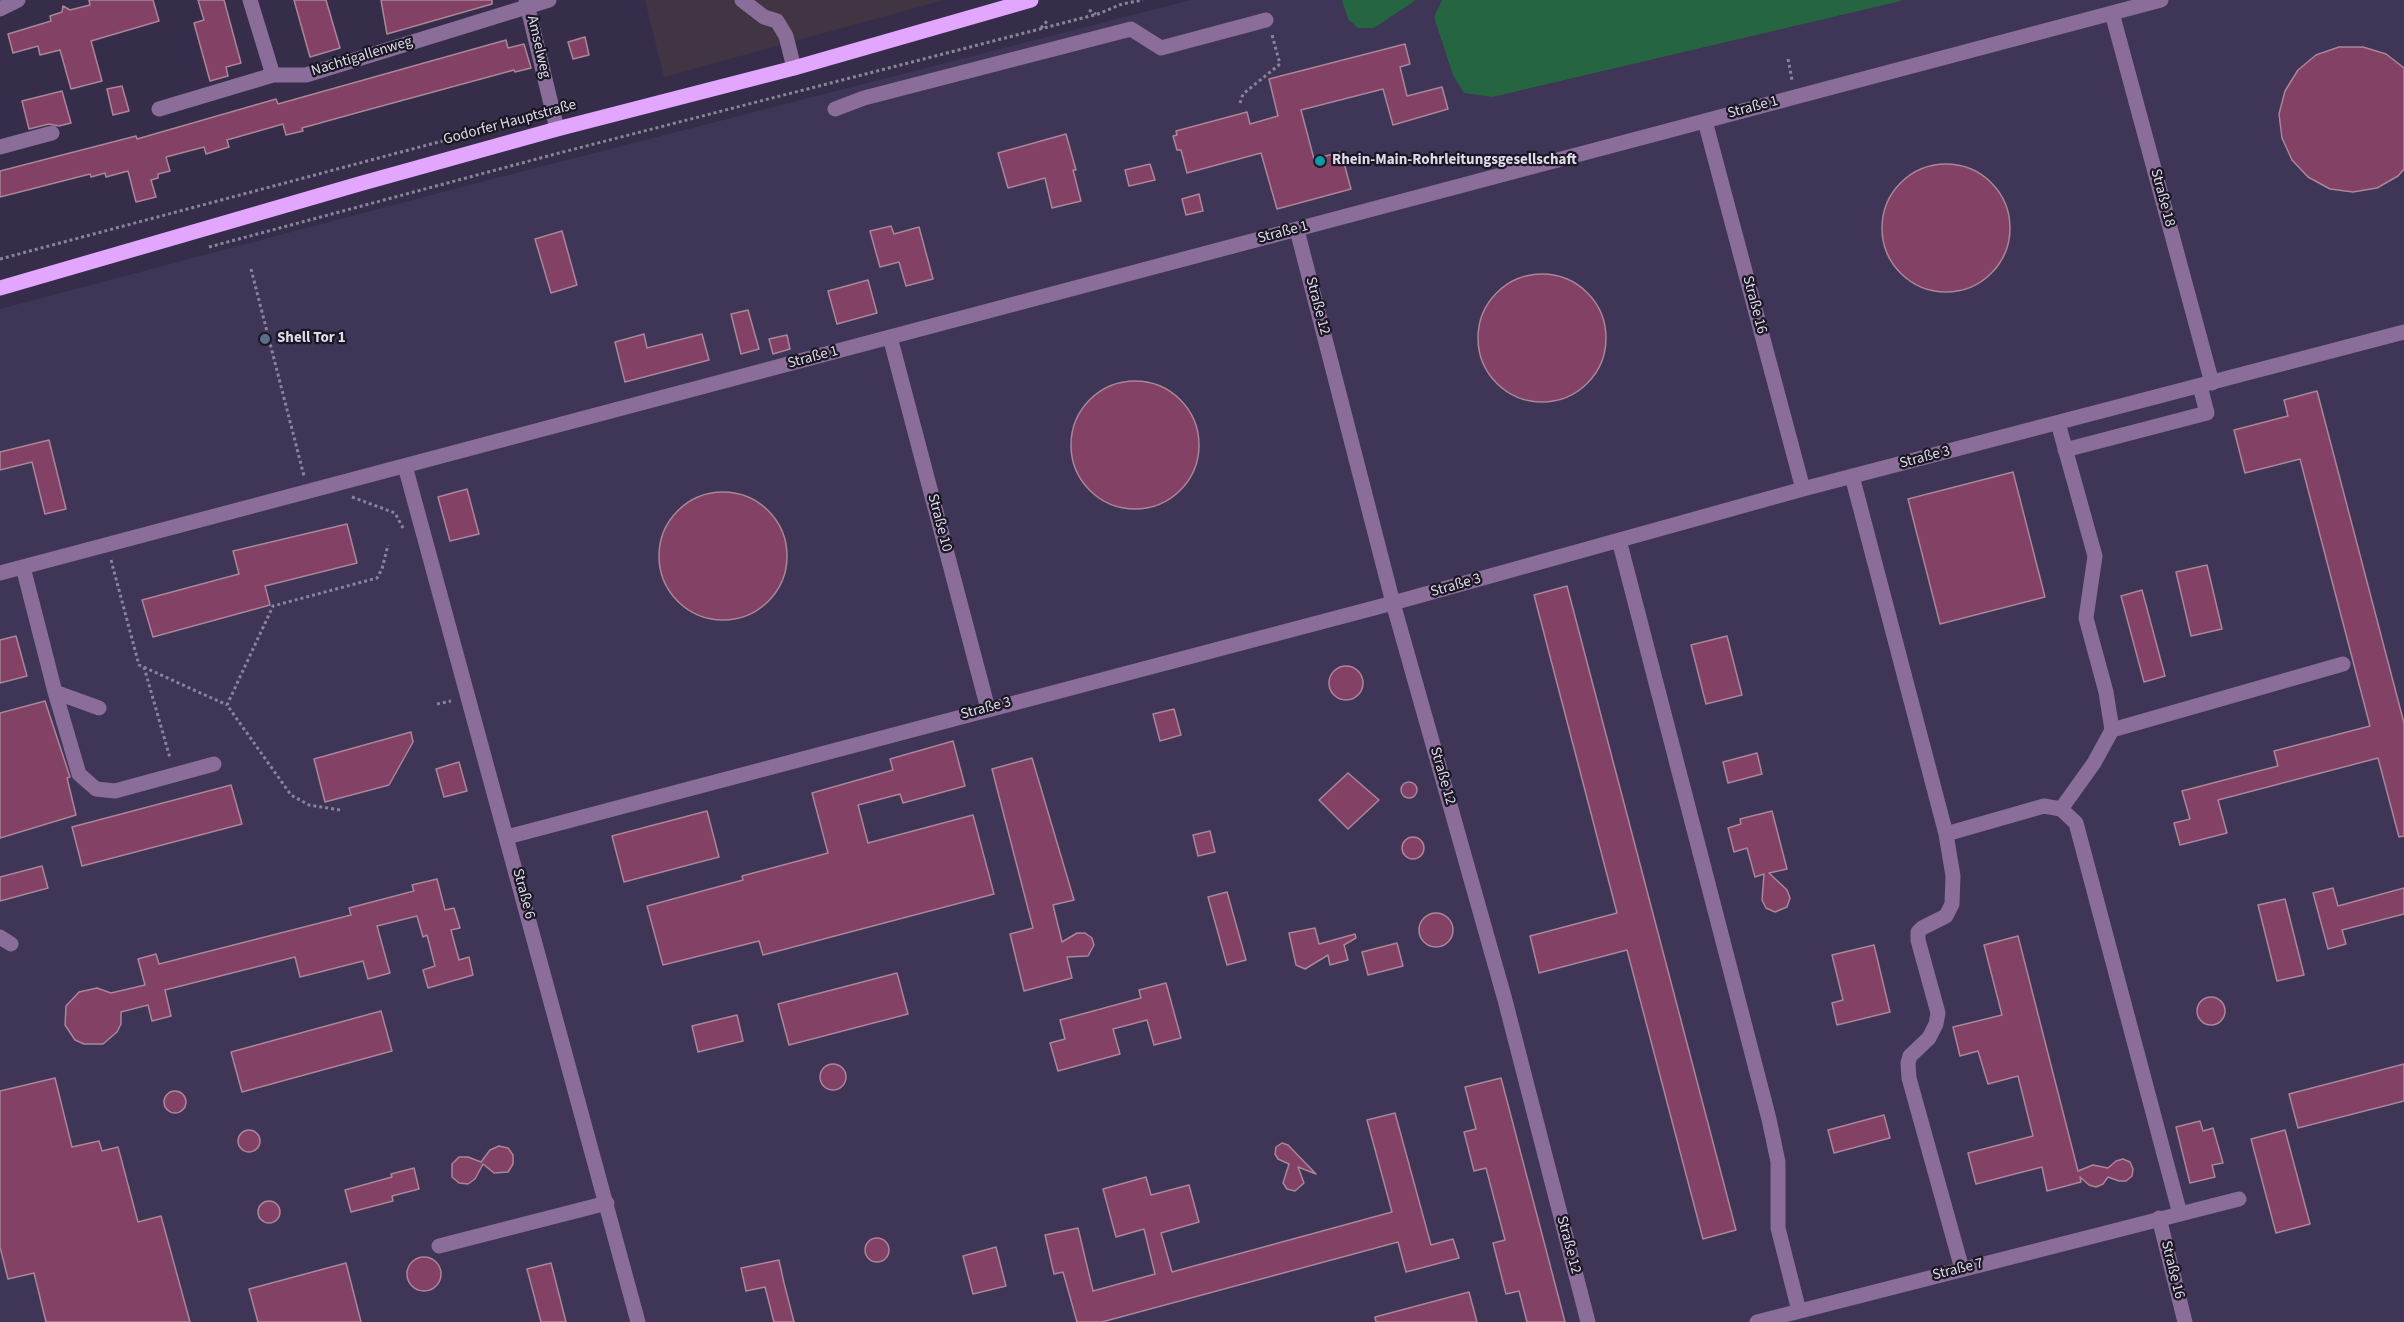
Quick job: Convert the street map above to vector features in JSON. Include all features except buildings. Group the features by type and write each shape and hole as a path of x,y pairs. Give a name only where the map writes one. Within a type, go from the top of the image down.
{"main road":[{"name":"Godorfer Hauptstraße","path":"0,288 557,129 794,68 1031,0"}],"street":[{"path":"0,9 18,0"},
{"path":"250,0 273,75"},
{"name":"Nachtigallenweg","path":"159,109 273,75 306,75 527,3 549,0"},
{"path":"742,0 764,17 777,21 786,36 794,68"},
{"name":"Straße 1","path":"0,573 2161,0"},
{"name":"Amselweg","path":"527,3 557,129"},
{"name":"Straße 18","path":"2066,450 2207,413 2206,385 2112,13"},
{"path":"835,109 864,98 1131,29 1161,48 1266,20"},
{"name":"Straße 16","path":"1706,121 1803,489"},
{"path":"0,147 52,133"},
{"name":"Straße 12","path":"1297,230 1393,603 1509,1016 1588,1322"},
{"name":"Straße 3","path":"507,837 1393,603 1803,489 2404,332"},
{"name":"Straße 10","path":"890,337 988,709"},
{"path":"2058,423 2095,556 2086,618 2106,692 2112,730 2094,763 2061,809"},
{"name":"Straße 6","path":"405,466 638,1322"},
{"path":"1852,476 1946,834 1953,876 1952,904 1946,916 1918,932 1918,940 1938,1013 1936,1024 1929,1038 1910,1056 1908,1063 1909,1078 1962,1269"},
{"path":"1618,540 1769,1119 1778,1162 1778,1228 1799,1311"},
{"path":"23,567 79,774 96,789 115,791 214,764"},
{"path":"2112,730 2343,664"},
{"path":"55,692 99,708"},
{"path":"1946,834 2044,806 2061,809 2076,824 2180,1214"},
{"name":"Straße 7","path":"1757,1322 2239,1198"},
{"path":"439,1246 607,1203"},
{"name":"Straße 16","path":"2159,1218 2185,1322"}],"path":[{"path":"200,249 571,150 1098,14 1122,2 1143,0"},
{"path":"1089,10 1098,14"},
{"path":"1240,103 1243,94 1280,64 1266,20"},
{"path":"1040,29 1047,21"},
{"path":"1788,58 1796,97"},
{"path":"0,259 472,133"},
{"path":"251,269 308,492"},
{"path":"348,495 395,513 404,530"},
{"path":"227,705 273,606 377,578 382,569 388,544"},
{"path":"111,559 139,665 227,705 291,795 309,805 340,810"},
{"path":"144,667 174,775"},
{"path":"437,705 453,700"}],"shaded area":[{"path":"645,0 944,0 664,77"},
{"path":"1191,0 2404,0 2404,1322 0,1322 0,309 450,190"}],"green space":[{"path":"1342,0 1416,0 1374,28 1358,28 1348,19"},
{"path":"1442,0 1901,1 1492,97 1464,93 1453,75 1434,17"}],"place":[{"name":"Rhein-Main-Rohrleitungsgesellschaft","path":"1320,161"},
{"name":"Shell Tor 1","path":"265,339"}]}
